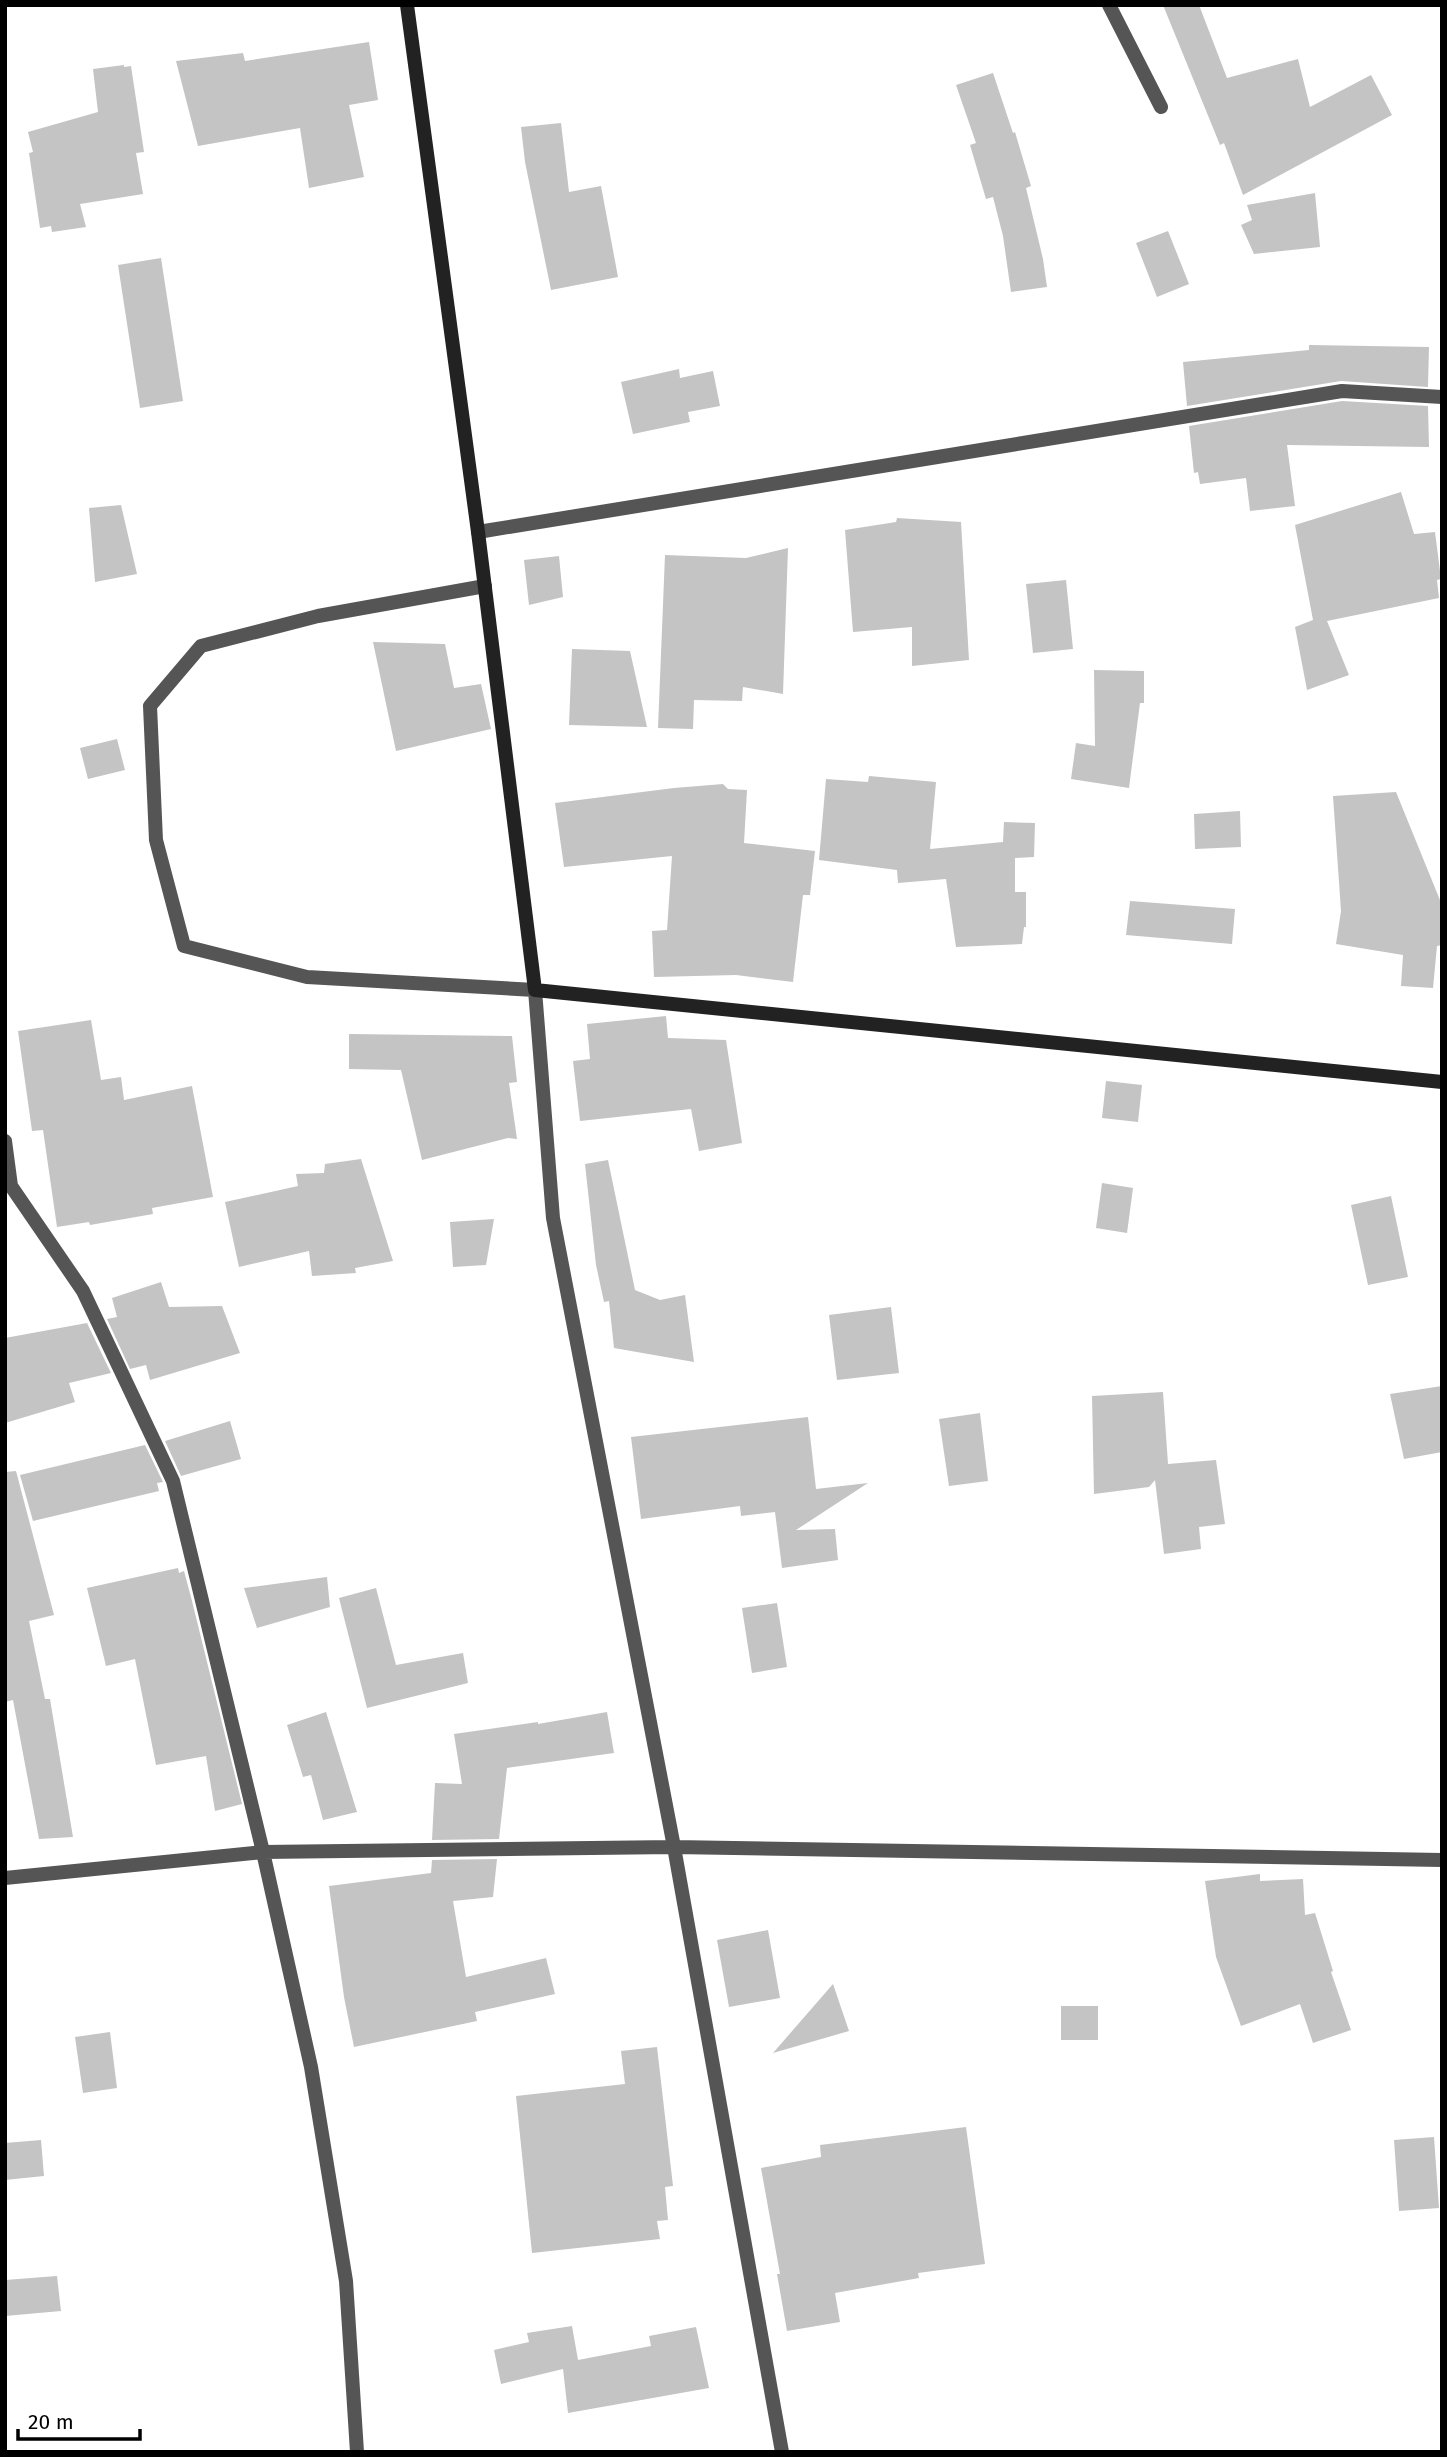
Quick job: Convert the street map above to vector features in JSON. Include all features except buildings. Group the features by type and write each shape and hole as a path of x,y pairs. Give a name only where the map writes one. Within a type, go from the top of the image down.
{"main road":[{"path":"407,5 478,532 535,990 1442,1082"}],"street":[{"path":"1109,5 1161,107"},
{"path":"478,532 1342,391 1442,397"},
{"path":"485,586 318,616 201,646 150,706 156,840 184,946 307,977 535,990 552,1217 674,1847 782,2452"},
{"path":"5,1141 8,1184 83,1291 173,1481 312,2067 346,2281 357,2452"},
{"path":"5,1878 263,1852 674,1847 1442,1860"}]}
